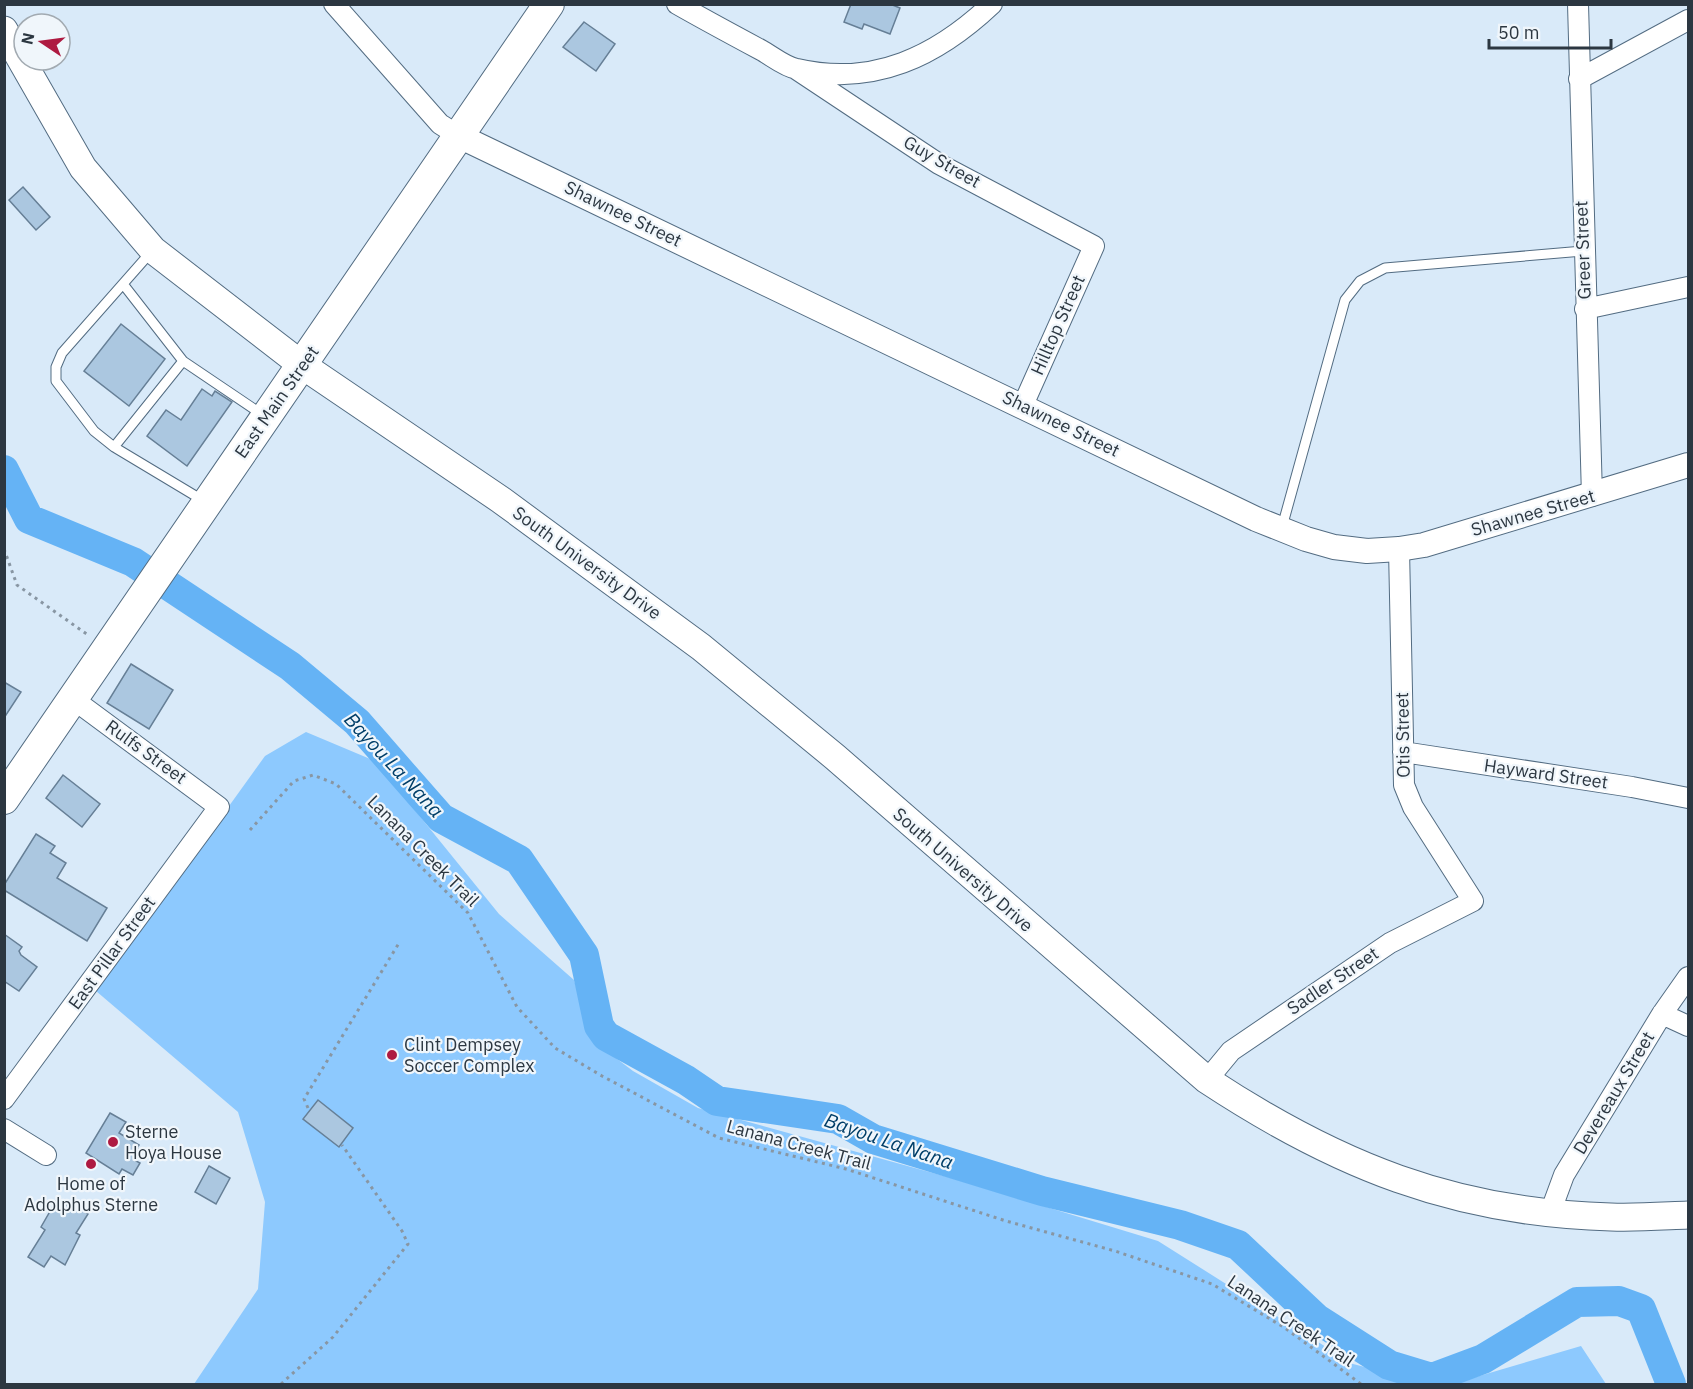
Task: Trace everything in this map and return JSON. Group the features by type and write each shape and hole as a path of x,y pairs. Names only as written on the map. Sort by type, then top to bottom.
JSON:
{"main road":[{"name":"East Main Street","path":"7,789 73,699 549,4"},
{"name":"South University Drive","path":"4,30 83,168 153,250 302,365 501,500 701,647 835,757 1207,1080 1260,1115 1317,1146 1387,1176 1480,1202 1550,1213 1612,1218 1689,1215"}],"street":[{"path":"334,4 440,124 459,136"},
{"name":"Guy Street","path":"677,4 796,69 939,164 1094,246"},
{"path":"796,69 848,74 894,67 930,52 963,32 992,4"},
{"name":"Greer Street","path":"1578,4 1583,251 1592,496"},
{"path":"1579,79 1689,20"},
{"name":"Shawnee Street","path":"459,136 1282,529 1334,547 1367,551 1424,545 1689,465"},
{"name":"Hilltop Street","path":"1023,405 1094,246"},
{"path":"1585,309 1689,287"},
{"name":"Otis Street","path":"1400,549 1404,785 1413,807 1473,901"},
{"name":"Rulfs Street","path":"73,699 219,807"},
{"name":"Hayward Street","path":"1403,753 1632,787 1689,798"},
{"name":"East Pillar Street","path":"4,1099 219,807"},
{"name":"Sadler Street","path":"1207,1080 1231,1051 1390,943 1473,901"},
{"name":"Devereaux Street","path":"1550,1213 1564,1176 1662,1014 1689,977"},
{"path":"1662,1014 1689,1026"},
{"path":"4,1129 46,1155"}],"lane":[{"path":"153,250 62,353 56,367 56,381 94,431 203,509"},
{"path":"1282,529 1345,300 1360,281 1385,268 1583,251"},
{"path":"123,284 183,361 266,417"},
{"path":"114,447 183,361"}],"path":[{"path":"4,549 17,585 110,643"},
{"name":"Lanana Creek Trail","path":"250,830 294,781 313,775 336,784 468,913 517,1007 555,1048 602,1076 718,1138 846,1169 1006,1221 1115,1251 1212,1284 1286,1328 1361,1384"},
{"path":"308,1108 304,1099 399,943"},
{"path":"281,1384 333,1337 408,1244 402,1231 342,1145"}],"shaded area":[{"name":"Clint Dempsey Soccer Complex","path":"306,732 375,761 499,914 574,980 592,1040 633,1071 698,1108 951,1178 1158,1241 1353,1364 1432,1384 194,1384 258,1289 265,1202 238,1112 96,991 265,756"},
{"path":"1581,1346 1606,1384 1452,1384"}],"building":[{"path":"851,4 890,4 900,8 890,34 864,24 862,29 844,22"},
{"path":"584,22 615,44 596,71 563,47"},
{"path":"23,187 50,217 36,230 9,200"},
{"path":"121,324 165,359 129,406 84,371"},
{"path":"202,389 212,396 215,391 232,402 187,466 147,436 166,410 181,420"},
{"path":"131,664 173,690 149,729 107,703"},
{"path":"4,682 21,692 4,718"},
{"path":"63,775 100,804 82,827 46,798"},
{"path":"36,834 55,846 50,853 66,863 57,878 107,908 87,941 4,890 4,885"},
{"path":"4,934 22,947 19,951 21,955 37,967 19,991 4,981"},
{"path":"318,1100 353,1128 339,1147 303,1119"},
{"name":"Sterne Hoya House","path":"110,1113 126,1122 119,1133 139,1145 137,1148 141,1152 136,1161 140,1163 133,1175 122,1169 119,1174 86,1153"},
{"path":"209,1166 230,1178 216,1204 195,1192"},
{"path":"56,1201 74,1208 75,1205 88,1214 76,1233 80,1235 65,1265 51,1256 44,1267 28,1257 45,1230 41,1227"}],"waterway":[{"name":"Bayou La Nana","path":"4,470 29,519 133,562 290,666 357,722 441,818 519,860 584,955 599,1026 606,1036 686,1080 717,1101 838,1119 873,1139 1042,1191 1180,1225 1238,1245 1317,1319 1389,1365 1432,1378 1483,1359 1577,1302 1619,1301 1641,1309 1671,1384"}],"place":[{"name":"Clint Dempsey Soccer Complex","path":"392,1055"},
{"name":"Sterne Hoya House","path":"113,1142"},
{"name":"Home of Adolphus Sterne","path":"91,1164"}]}
